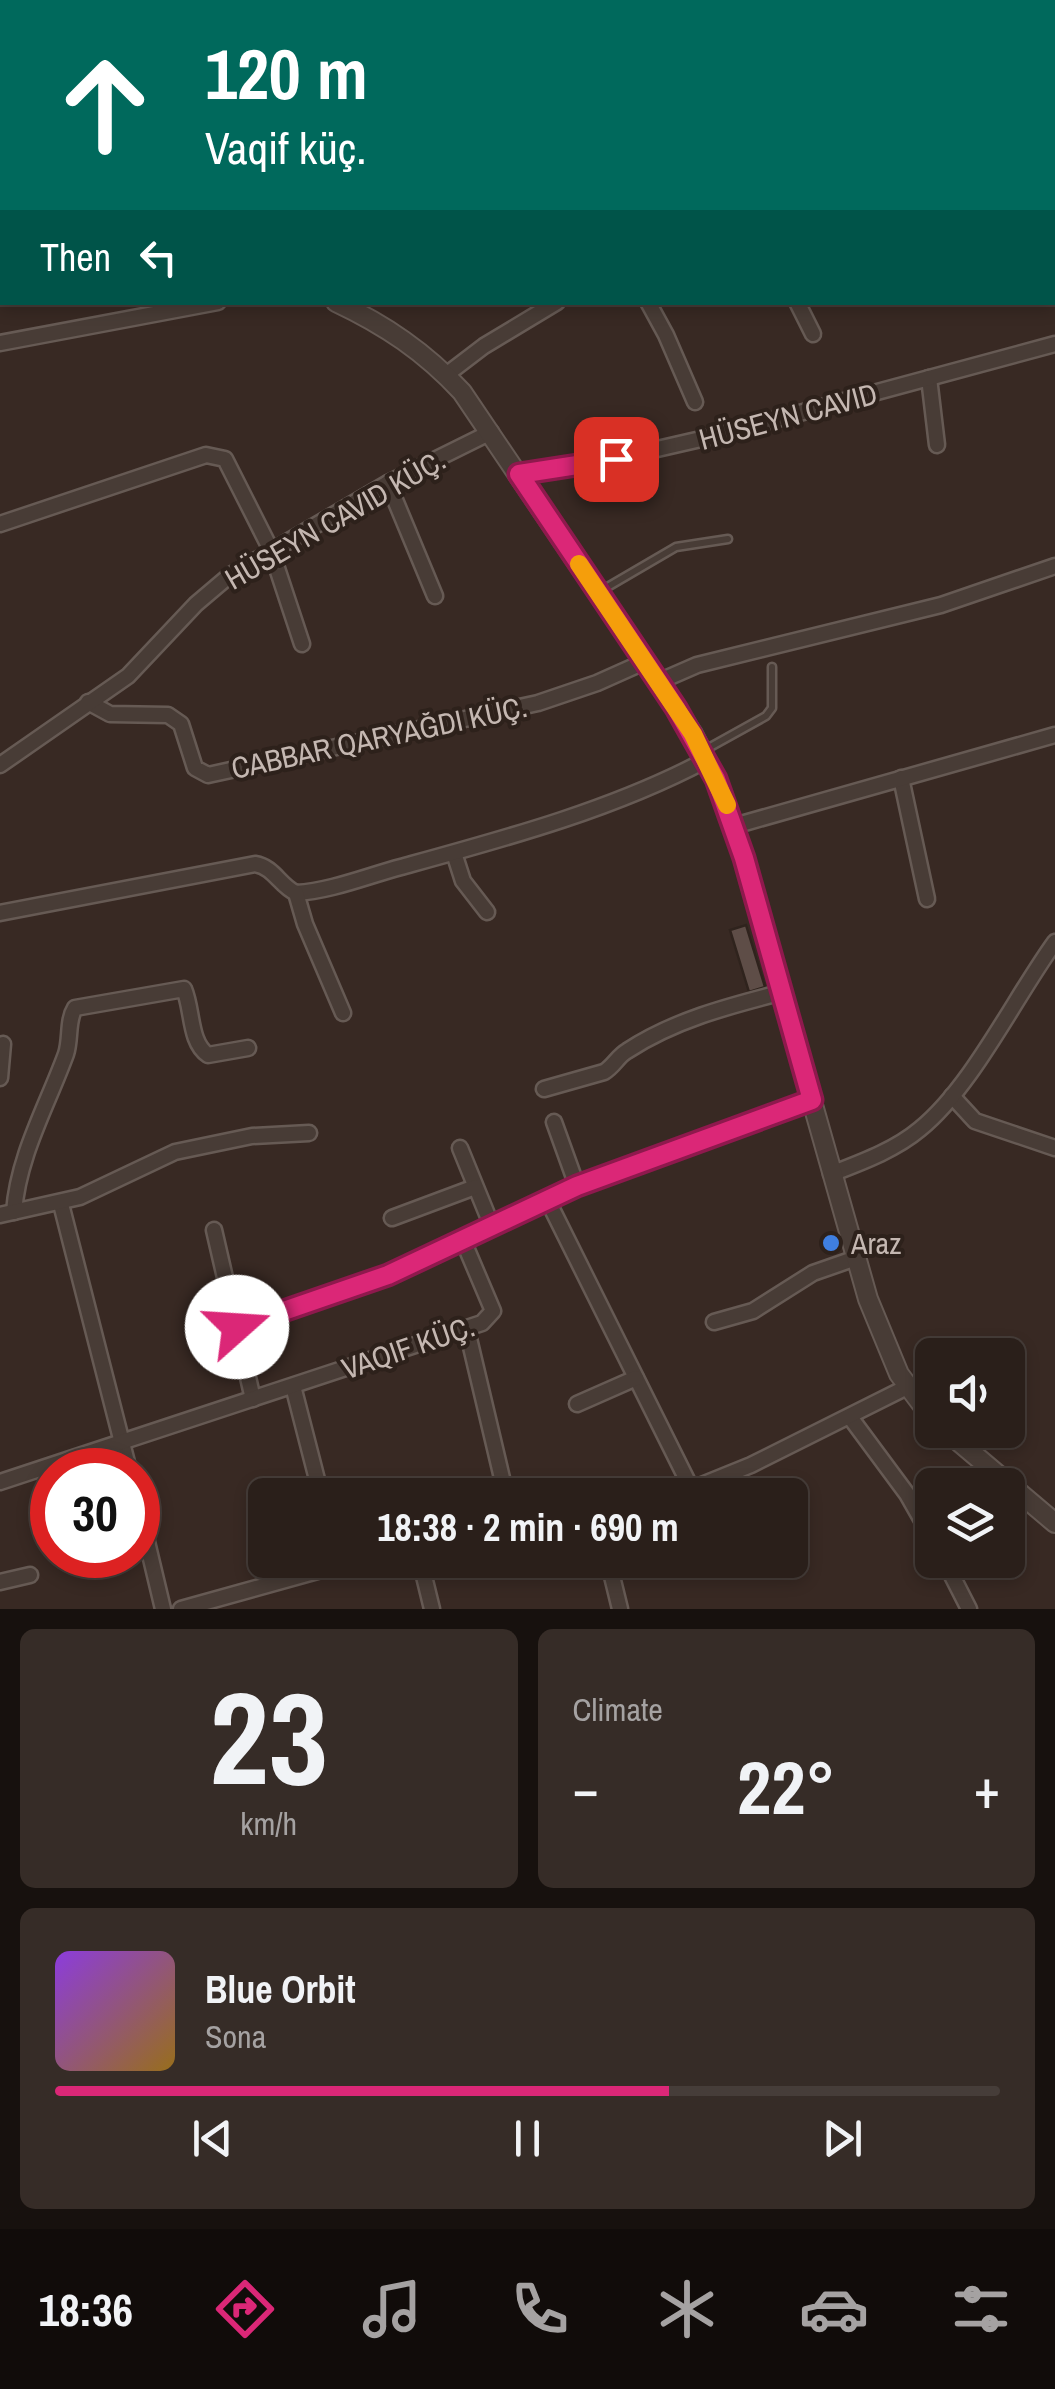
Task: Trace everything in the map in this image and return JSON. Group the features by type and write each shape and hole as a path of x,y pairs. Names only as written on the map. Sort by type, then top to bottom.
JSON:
{"street":[{"path":"0,343 202,305"},
{"path":"346,305 420,350 446,375 491,432 704,756 734,826 856,1258 883,1340 915,1397"},
{"path":"446,375 484,346 552,305"},
{"path":"650,305 695,402"},
{"path":"798,305 813,334"},
{"name":"HÜSEYN CAVID","path":"519,474 583,466 714,436 1055,344"},
{"path":"929,378 937,445"},
{"name":"HÜSEYN CAVID KÜÇ.","path":"0,764 128,676 196,604 229,576 388,483 491,432"},
{"path":"0,524 206,455 216,455 225,459 271,550 302,644"},
{"path":"388,483 435,596"},
{"path":"658,682 697,665 941,605 1055,566"},
{"path":"88,702 110,714 168,715 175,719 181,724 194,768 208,775 538,703 597,684 644,662"},
{"path":"734,826 1055,735"},
{"path":"0,913 255,864 270,869 286,888 296,893 454,853 624,796 704,756"},
{"path":"901,778 927,899"},
{"path":"454,853 464,882 487,912"},
{"path":"296,893 343,1013"},
{"path":"831,1174 900,1143 952,1096 1055,942"},
{"path":"248,1048 202,1054 184,989 75,1008 67,1049 33,1133 7,1213 61,1204 175,1152 252,1136 308,1133"},
{"path":"544,1089 604,1072 622,1053 690,1019 782,992"},
{"path":"0,1078 3,1044"},
{"path":"952,1096 975,1121 1055,1148"},
{"path":"237,1327 388,1275 577,1186 812,1100"},
{"path":"554,1122 577,1186"},
{"path":"460,1148 491,1224"},
{"path":"392,1218 474,1187"},
{"path":"547,1199 686,1478"},
{"path":"61,1204 124,1448"},
{"path":"214,1230 254,1398"},
{"name":"VAQIF KÜÇ.","path":"0,1482 466,1330 490,1318 493,1310 462,1238"},
{"path":"714,1322 753,1311 813,1272 856,1258"},
{"path":"466,1330 502,1478"},
{"path":"578,1404 636,1378"},
{"path":"293,1386 317,1478"},
{"path":"718,1478 907,1387"},
{"path":"850,1417 915,1507"},
{"path":"966,1448 1055,1523"},
{"path":"0,1582 30,1574"},
{"path":"156,1578 163,1609"},
{"path":"181,1609 285,1578"},
{"path":"424,1578 432,1609"},
{"path":"612,1578 620,1609"},
{"path":"954,1578 970,1609"}],"lane":[{"path":"598,592 676,548 728,539"},
{"path":"704,756 766,716 772,708 772,667"}],"building":[{"path":"746,925 765,987 749,992 730,930"}],"slow traffic":[{"path":"579,564 693,734 727,805"}],"place":[{"name":"Araz","path":"831,1243"}],"route":[{"path":"237,1327 388,1275 577,1186 812,1100 744,858 716,779 693,734 519,474 616,459"}]}
